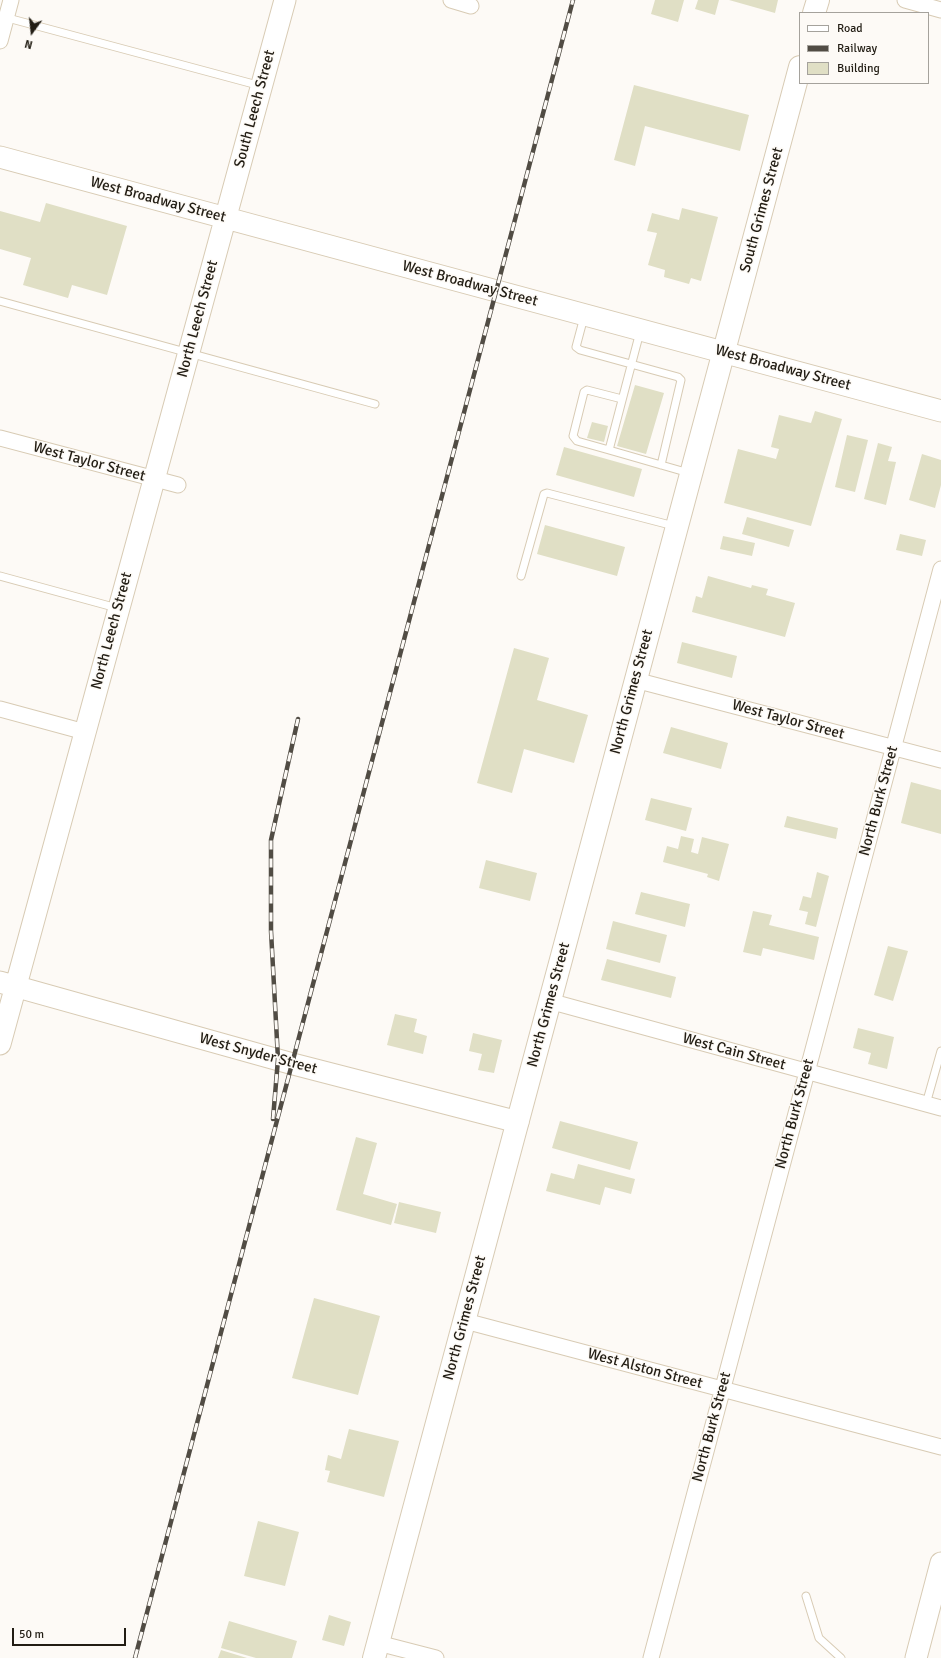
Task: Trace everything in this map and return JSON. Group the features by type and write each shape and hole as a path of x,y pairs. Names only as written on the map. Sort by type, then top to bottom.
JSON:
{"main road":[{"path":"814,12 818,0"},
{"name":"South Grimes Street","path":"725,353 799,71"},
{"name":"North Grimes Street","path":"376,1650 635,680 725,353"}],"street":[{"path":"0,41 3,17 11,0"},
{"name":"South Leech Street","path":"226,219 285,0"},
{"path":"451,0 471,6"},
{"path":"905,0 941,10"},
{"name":"West Broadway Street","path":"0,157 941,411"},
{"name":"North Leech Street","path":"0,1044 8,984 85,732 226,219"},
{"name":"West Taylor Street","path":"0,438 178,485"},
{"name":"North Burk Street","path":"651,1658 941,569"},
{"name":"West Taylor Street","path":"635,680 941,760"},
{"path":"0,709 85,732"},
{"name":"West Snyder Street","path":"8,984 293,1064 518,1122"},
{"name":"West Cain Street","path":"549,1001 941,1108"},
{"name":"West Alston Street","path":"464,1321 941,1447"},
{"path":"916,1658 941,1563"},
{"path":"376,1650 436,1658"}],"lane":[{"path":"3,17 261,86"},
{"path":"0,301 375,404"},
{"path":"585,315 576,347 580,350 678,377 682,380 661,465"},
{"path":"609,450 641,330"},
{"path":"622,399 587,390 584,392 573,436 577,441 692,473"},
{"path":"521,576 544,494 547,492 678,527"},
{"path":"0,576 119,609"},
{"path":"926,1104 941,1050"},
{"path":"806,1596 819,1638 841,1658"}],"building":[{"path":"655,0 684,0 678,22 651,14"},
{"path":"698,0 719,0 715,15 695,9"},
{"path":"729,0 778,0 775,13"},
{"path":"634,85 749,115 740,151 645,126 635,166 614,160"},
{"path":"46,203 127,226 107,295 72,285 68,298 23,285 31,258 0,249 0,211 40,222"},
{"path":"682,208 718,217 701,281 691,278 689,284 664,277 665,270 648,265 657,233 647,231 652,213 679,220"},
{"path":"635,385 664,393 646,454 617,446"},
{"path":"815,411 842,419 811,526 724,503 738,449 776,459 779,449 771,447 779,415 811,423"},
{"path":"592,422 608,426 604,442 587,438"},
{"path":"847,435 868,440 855,492 835,487"},
{"path":"878,443 892,447 888,461 896,462 886,505 864,499"},
{"path":"564,447 642,469 634,497 556,475"},
{"path":"922,454 941,460 941,485 935,508 909,500"},
{"path":"747,517 794,530 789,547 742,534"},
{"path":"545,525 625,547 617,576 537,554"},
{"path":"900,534 926,540 922,556 896,550"},
{"path":"723,536 755,543 752,556 720,549"},
{"path":"708,576 751,588 752,585 768,589 766,595 795,603 785,637 692,612 696,596 702,598"},
{"path":"682,642 737,656 732,678 677,663"},
{"path":"514,648 549,658 537,700 588,715 574,763 524,749 512,793 477,783"},
{"path":"671,727 728,743 721,769 663,753"},
{"path":"911,782 941,790 941,834 901,823"},
{"path":"651,798 692,808 686,831 645,820"},
{"path":"787,816 838,828 836,839 784,827"},
{"path":"681,836 694,839 691,852 698,854 702,837 729,844 719,881 707,877 708,874 663,862 667,846 678,849"},
{"path":"486,860 537,873 530,901 479,888"},
{"path":"817,872 829,876 816,927 805,924 808,912 799,910 803,896 811,898"},
{"path":"641,892 690,904 685,927 635,914"},
{"path":"753,911 772,915 769,925 819,937 814,960 763,948 761,956 743,952"},
{"path":"613,921 667,935 660,963 606,949"},
{"path":"888,946 908,951 893,1001 874,995"},
{"path":"607,959 676,977 671,998 601,980"},
{"path":"395,1014 417,1019 414,1032 427,1036 423,1054 387,1045"},
{"path":"858,1028 894,1037 887,1069 868,1064 871,1053 853,1048"},
{"path":"473,1033 502,1040 494,1073 478,1070 482,1054 469,1051"},
{"path":"560,1121 638,1142 630,1170 552,1148"},
{"path":"356,1137 377,1143 363,1194 397,1204 391,1225 336,1210"},
{"path":"578,1164 635,1179 631,1194 605,1187 600,1205 546,1191 551,1173 574,1179"},
{"path":"399,1202 441,1212 436,1233 394,1223"},
{"path":"314,1298 380,1316 358,1395 292,1378"},
{"path":"349,1429 399,1441 384,1497 327,1482 330,1471 325,1470 328,1455 341,1459"},
{"path":"258,1521 299,1532 285,1586 244,1576"},
{"path":"329,1615 351,1622 344,1646 322,1640"},
{"path":"229,1621 297,1641 292,1658 256,1658 221,1648"},
{"path":"221,1650 247,1658 218,1658"}],"railway":[{"path":"135,1658 573,0"},
{"path":"273,1119 278,1059 271,931 271,840 298,719"}]}
